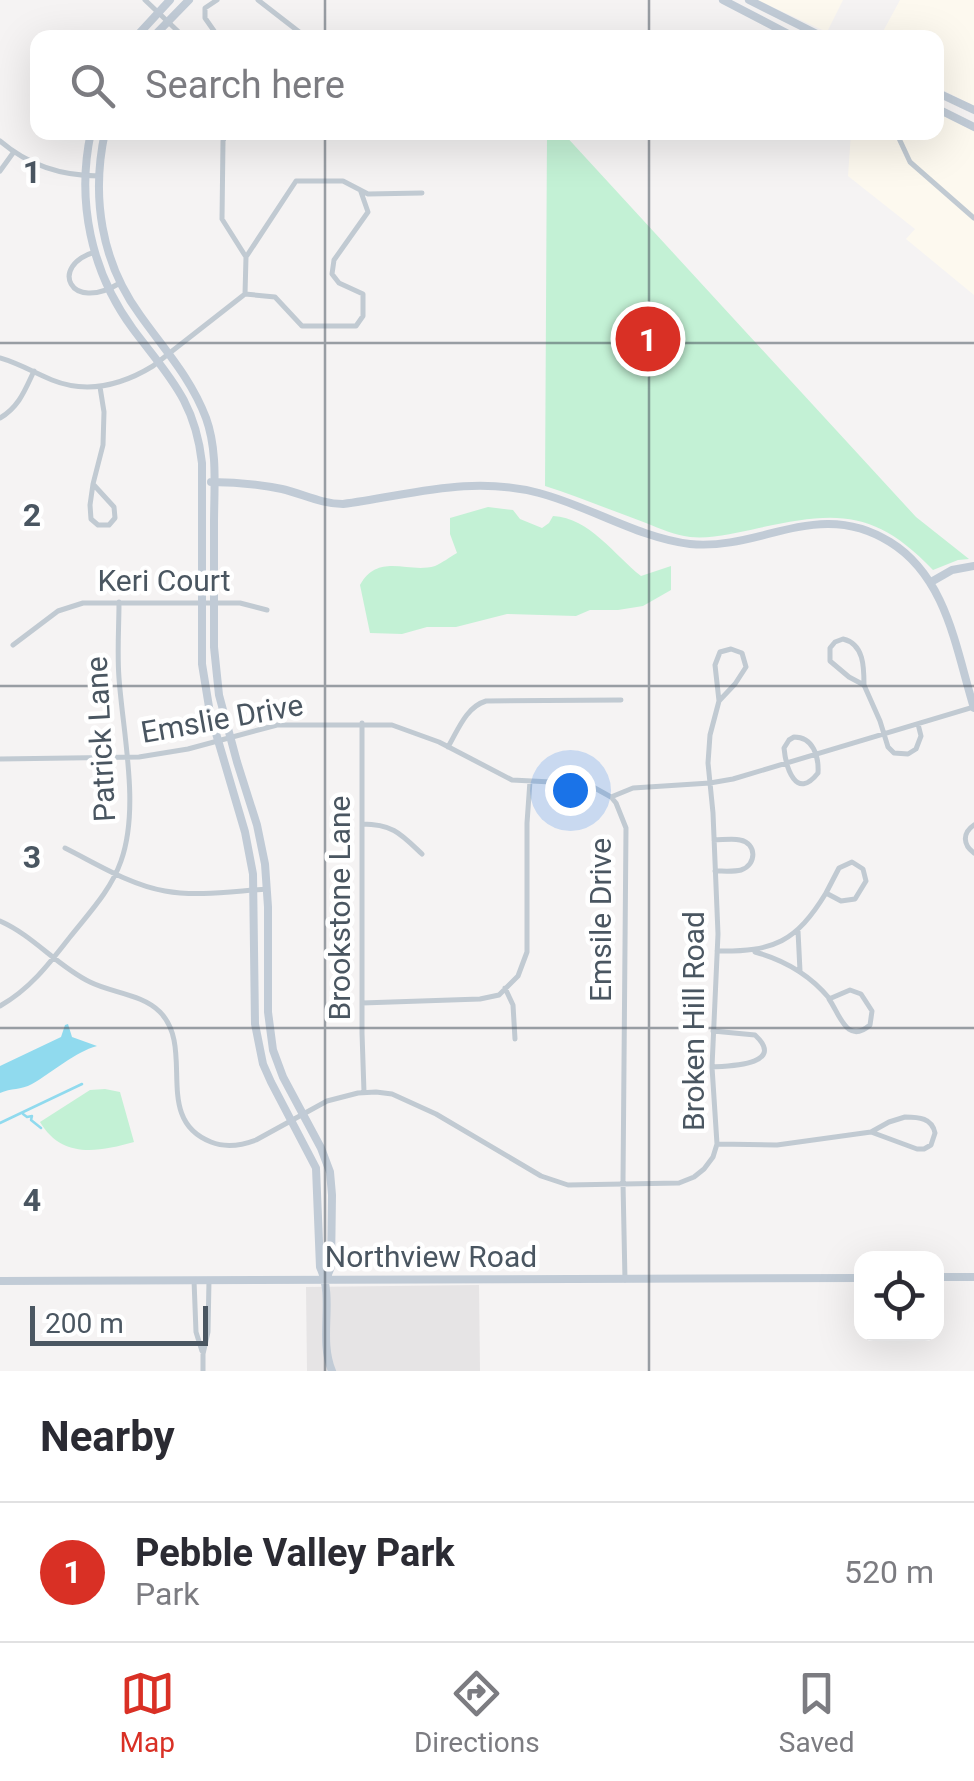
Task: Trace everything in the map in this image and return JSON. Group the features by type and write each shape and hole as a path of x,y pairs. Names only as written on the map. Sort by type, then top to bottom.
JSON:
{"street":[{"path":"145,0 177,30"},
{"path":"142,30 170,0"},
{"path":"159,30 190,0"},
{"path":"213,30 205,18 205,8 217,0"},
{"path":"258,0 296,30"},
{"path":"723,0 781,30"},
{"path":"748,0 809,30"},
{"path":"944,96 974,110"},
{"path":"944,112 974,126"},
{"path":"90,140 85,176 94,252 109,290 131,326 175,382 200,443 201,651 205,690 245,832 254,890 258,1044 266,1071 316,1168 320,1267 326,1279"},
{"path":"104,140 99,176 101,224 112,264 137,312 192,387 211,434 216,676 257,825 267,889 268,1024 278,1066 327,1161 332,1183 332,1267 326,1279 326,1349 332,1371"},
{"path":"223,140 222,219 246,257"},
{"path":"900,140 910,162 974,218"},
{"path":"0,142 47,169 99,176"},
{"path":"0,172 13,152"},
{"path":"245,294 246,257 296,181 343,180 362,192 422,193"},
{"path":"0,358 70,385 100,386 130,380 245,294 275,297 302,326 356,326 363,316 363,294 339,283 332,274 334,260 368,212 362,192"},
{"path":"94,252 76,259 70,271 72,284 79,292 88,294 109,290 120,282"},
{"path":"0,418 14,408 34,371"},
{"path":"93,484 114,507 114,518 109,524 92,520 93,484 103,445 100,386"},
{"path":"201,481 279,488 332,504 463,485 512,487 556,498 666,539 700,544 812,524 841,524 890,542 930,582 945,611 974,708 710,784 633,788 612,797"},
{"path":"930,582 952,570 974,566"},
{"name":"Patrick Lane","path":"0,1006 33,982 54,958 103,895 125,849 130,823 119,674 119,602"},
{"name":"Keri Court","path":"13,646 47,618 71,606 214,602 248,604 267,610"},
{"path":"864,685 830,661 830,648 836,642 847,640 857,646 864,666 864,685 890,750 898,755 908,754 919,745 918,724"},
{"path":"725,650 737,650 745,660 745,670 719,700 716,659 725,650"},
{"path":"448,747 470,711 486,701 621,700"},
{"name":"Broken Hill Road","path":"364,1092 392,1094 436,1114 542,1176 568,1185 679,1183 709,1164 717,1144 712,1067 718,951 708,748 719,700"},
{"name":"Brookstone Lane","path":"362,723 364,1092"},
{"name":"Emslie Drive","path":"0,758 126,758 173,752 277,725 392,725"},
{"name":"Emsile Drive","path":"392,725 448,747 512,780 593,787 612,797 626,828 624,1280"},
{"path":"804,737 816,755 818,773 814,780 798,782 786,764 784,748 789,740 804,737"},
{"path":"362,1002 480,999 499,994 518,976 527,952 530,781"},
{"path":"362,824 393,829 422,854"},
{"path":"974,825 965,836 967,848 974,853"},
{"path":"714,840 742,840 754,854 743,870 715,871"},
{"path":"65,848 146,886 169,892 267,889"},
{"path":"718,951 752,951 778,943 808,921 841,866 852,862 863,868 866,881 855,899 841,902 826,893"},
{"path":"0,921 87,981 144,1001 163,1015 174,1035 180,1109 188,1125 205,1139 222,1145 243,1145 327,1101 364,1092"},
{"path":"798,931 800,971"},
{"path":"255,937 268,937"},
{"path":"752,951 781,961 811,979 829,998 849,1030 861,1032 870,1025 872,1011 859,992 850,990 829,998"},
{"path":"506,988 513,1005 515,1039"},
{"path":"712,1067 754,1062 764,1047 752,1034 714,1031"},
{"path":"266,1071 278,1066"},
{"path":"717,1144 778,1145 871,1132 896,1119 914,1117 928,1122 935,1134 931,1145 917,1149 871,1132"},
{"path":"319,1206 332,1207"},
{"path":"944,1277 974,1277"},
{"name":"Northview Road","path":"0,1281 854,1278"},
{"path":"194,1280 196,1332 203,1354"},
{"path":"203,1371 209,1280"}],"shaded area":[{"path":"757,0 843,0 828,30"},
{"path":"900,0 974,0 974,106 944,91 944,30 884,30"},
{"path":"944,116 974,131 974,295 906,239 915,229 848,176 851,140 944,140"},
{"path":"479,1285 480,1371 307,1371 306,1287"}],"green space":[{"path":"547,140 569,140 916,517 969,559 933,570 892,535 873,525 833,518 786,522 716,536 684,536 545,486"},
{"path":"488,507 513,510 520,519 542,528 553,516 579,523 641,576 671,566 671,590 643,606 590,610 576,616 507,614 456,627 427,627 402,634 370,633 360,585 368,575 385,567 435,566 457,553 450,534 450,518"},
{"path":"90,1090 120,1092 134,1142 82,1150 59,1142 40,1122"}],"water":[{"path":"68,1024 72,1037 97,1046 72,1057 32,1084 0,1093 0,1066 61,1037"}],"waterway":[{"path":"0,1123 82,1084"},
{"path":"23,1114 32,1116 31,1120 41,1128"}],"place":[{"name":"Pebble Valley Park","path":"648,339"}]}
